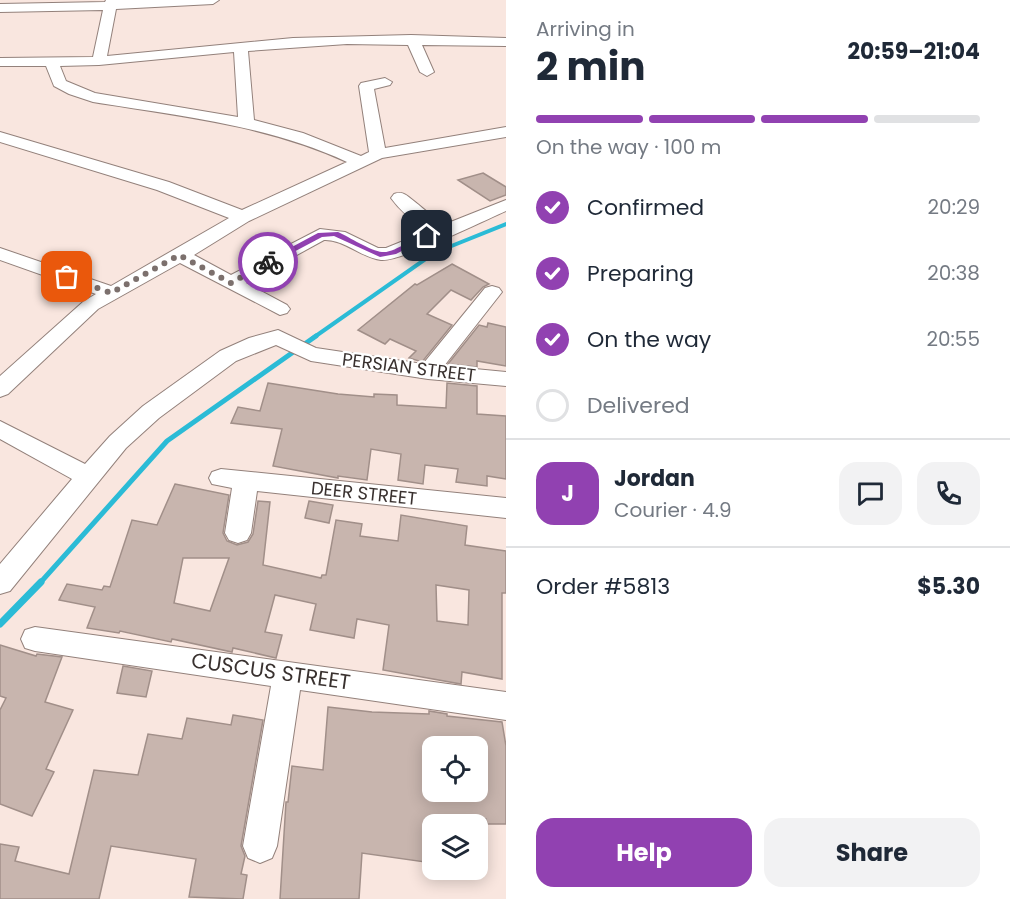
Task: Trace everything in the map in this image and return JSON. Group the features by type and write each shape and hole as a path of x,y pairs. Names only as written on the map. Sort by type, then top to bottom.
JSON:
{"street":[{"path":"0,8 213,0"},
{"path":"99,61 110,3"},
{"path":"411,39 420,52 427,72"},
{"path":"0,62 99,61 293,42 411,39 506,42"},
{"path":"241,47 246,124"},
{"path":"52,62 59,83 74,91 93,97 290,134 361,162"},
{"path":"378,154 366,86 385,82"},
{"path":"0,388 91,305 243,217 378,154 506,132"},
{"path":"0,137 164,186 243,217"},
{"path":"400,198 418,216 440,231"},
{"path":"231,283 320,235 335,233 376,254 385,255 506,205"},
{"path":"0,254 111,293"},
{"path":"179,255 280,309"},
{"path":"428,372 492,292"},
{"name":"PERSIAN STREET","path":"87,476 118,442 151,412 228,356 268,339 278,337 285,339 309,353 428,372 506,379"},
{"path":"0,429 87,476 0,583"},
{"name":"DEER STREET","path":"238,533 233,479 506,508"},
{"name":"CUSCUS STREET","path":"35,639 506,706"},
{"path":"260,846 288,674"}],"building":[{"path":"483,173 506,187 506,195 490,201 458,180"},
{"path":"452,264 489,284 471,300 451,290 427,314 452,325 422,362 409,358 416,351 390,339 385,344 358,330 415,284 417,285"},
{"path":"488,323 506,327 506,366 477,361 477,367 448,364 479,325 487,327"},
{"path":"268,383 338,394 374,397 374,394 397,395 397,405 446,408 447,383 477,386 477,414 506,416 506,479 487,476 487,486 456,482 458,469 425,465 423,484 398,480 401,454 371,449 367,480 338,476 338,478 273,466 282,429 231,423 238,407 260,411"},
{"path":"175,484 229,495 223,533 227,541 237,545 248,542 253,534 258,501 270,502 263,565 321,578 322,575 326,575 336,520 362,524 360,536 398,541 401,515 467,526 465,545 506,551 506,593 502,593 502,679 462,672 461,684 383,670 389,625 357,619 354,638 310,630 316,604 275,595 265,632 282,635 276,658 233,648 232,652 172,639 171,642 120,631 119,633 87,628 95,607 59,600 67,584 102,590 104,586 110,587 132,520 157,525","holes":["183,558 229,558 210,611 174,603","436,585 469,590 468,625 437,621"]},
{"path":"309,501 333,505 329,523 305,518"},
{"path":"0,645 36,656 37,654 62,657 45,702 73,710 46,769 54,772 32,816 0,804 0,710 6,698 0,696"},
{"path":"123,666 152,671 146,697 117,693"},
{"path":"328,707 372,712 429,714 429,711 447,714 447,716 502,722 506,746 506,824 488,824 488,814 422,814 422,862 362,853 359,899 280,899 286,802 288,802 292,766 323,770"},
{"path":"233,715 263,720 241,846 245,856 241,874 247,875 243,899 189,897 196,859 111,846 99,899 0,899 0,844 19,847 15,861 69,874 94,770 138,775 148,734 182,739 187,718 231,725"}],"waterway":[{"path":"313,338 434,253 506,224"},
{"path":"40,583 167,441 316,336"},
{"path":"0,624 41,582"}],"way so far":[{"path":"67,277 111,293 146,276 179,255 231,283 268,262"}],"route":[{"path":"268,262 314,237 330,233 335,233 380,255 393,253 427,236"}]}
